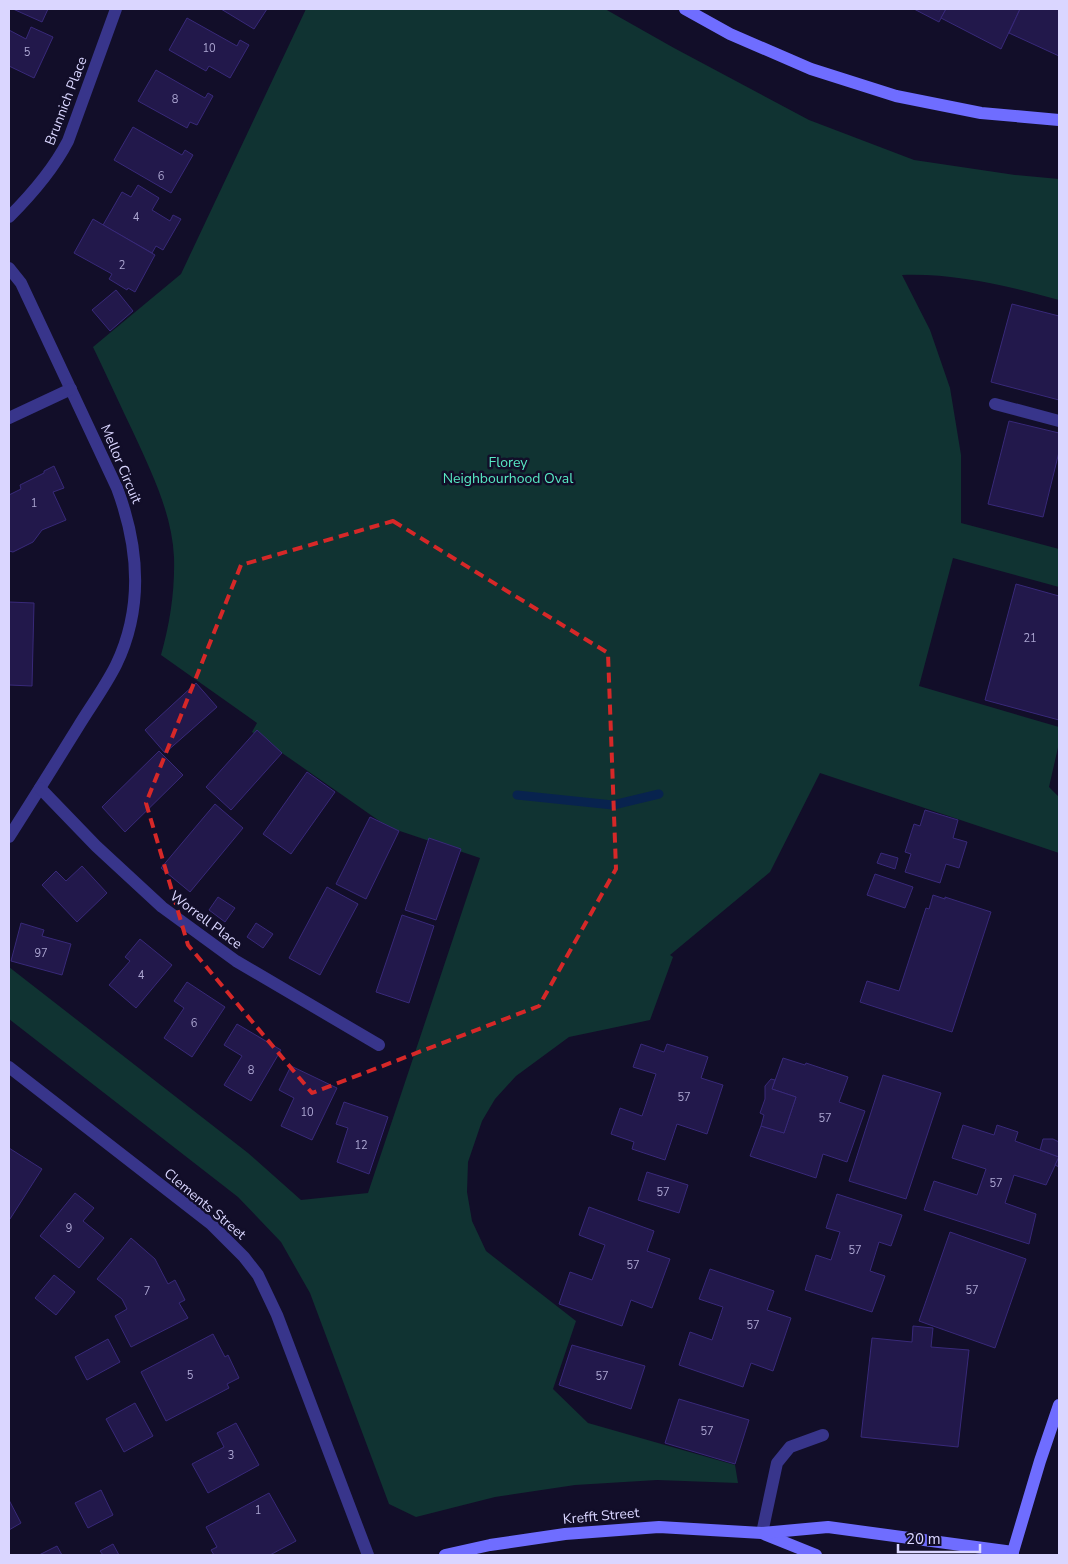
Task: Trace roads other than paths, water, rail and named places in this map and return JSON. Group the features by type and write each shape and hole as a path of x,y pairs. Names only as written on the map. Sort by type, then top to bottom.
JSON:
{"street":[{"name":"Brunnich Place","path":"9,217 30,196 58,161 68,141 116,9"},
{"path":"685,9 730,34 812,69 896,96 982,113 1059,120"},
{"name":"Mellor Circuit","path":"9,268 21,284 117,488 126,511 135,557 136,580 131,624 116,666 9,837"},
{"path":"9,418 71,389"},
{"path":"995,404 1059,421"},
{"name":"Worrell Place","path":"40,788 96,846 162,907 236,961 378,1044"},
{"name":"Clements Street","path":"9,1067 211,1224 249,1263 258,1275 277,1315 368,1555"},
{"path":"1013,1553 1040,1461 1059,1405"},
{"path":"762,1533 776,1463 790,1447 823,1435"},
{"name":"Krefft Street","path":"445,1555 490,1545 565,1534 659,1527 762,1533 828,1527 1013,1553"},
{"name":"Krefft Street","path":"762,1533 816,1555"}],"waterway":[{"path":"517,795 613,805 659,794"}],"park label":[{"name":"Florey Neighbourhood Oval","path":"508,470"}]}
